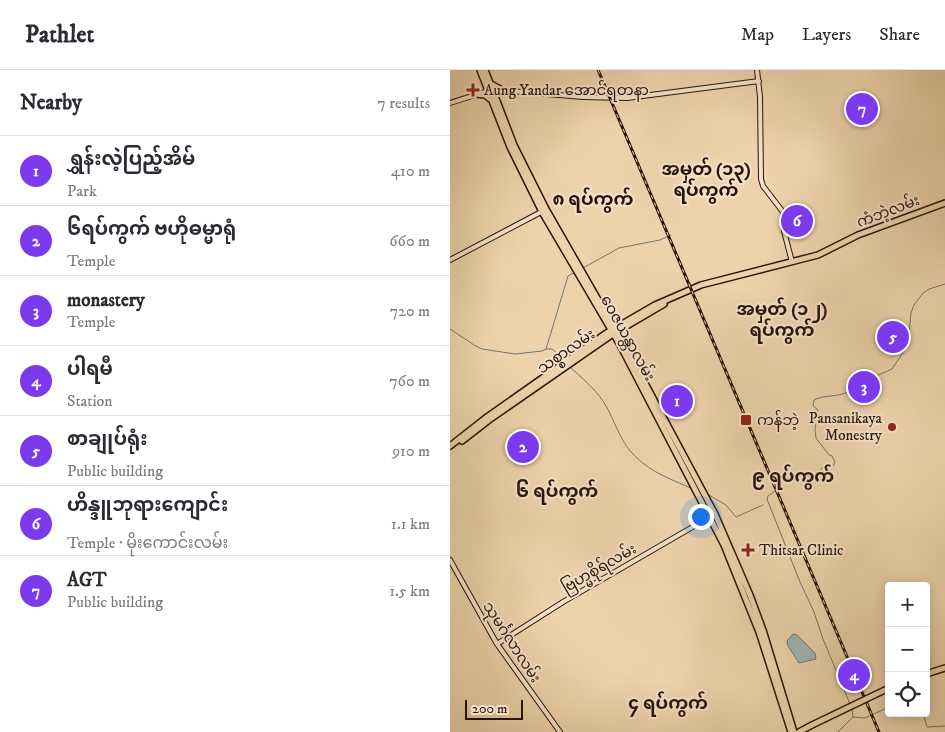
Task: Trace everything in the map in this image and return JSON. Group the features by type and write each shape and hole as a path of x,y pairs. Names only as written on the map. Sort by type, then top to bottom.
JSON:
{"main road":[{"name":"ဝေဇယန္တာလမ်း","path":"480,70 512,146 544,210 621,344 712,516 759,632 794,731"},
{"name":"ဝေဇယန္တာလမ်း","path":"485,70 487,83"},
{"path":"757,70 759,82 761,179 763,186 783,212 785,237 792,262"},
{"path":"450,104 490,90 583,97 627,98 759,82"},
{"path":"476,94 487,83 502,90"},
{"path":"476,94 485,95 493,99 496,93 502,90"},
{"name":"ကံဘဲ့လမ်း","path":"841,243 945,203"},
{"path":"450,260 544,210"},
{"name":"သစ္စာလမ်း","path":"450,451 613,331 660,302 691,288 818,255 841,243"},
{"path":"607,320 621,326 621,344 606,336 607,320"},
{"name":"သစ္စာလမ်း","path":"450,446 487,417 606,336"},
{"name":"ဗြဟ္မစိုရ်လမ်း","path":"496,644 563,602 712,516"},
{"name":"သုမင်္ဂလာလမ်း","path":"450,560 496,644 560,732"},
{"path":"930,673 945,668"},
{"path":"794,731 812,725 885,690"}],"water":[{"path":"793,634 797,635 815,653 816,659 799,663 788,646 787,641"}],"waterway":[{"path":"583,268 619,248 660,240 671,235"},
{"path":"546,349 568,276 575,272"},
{"path":"850,704 767,499 768,496 778,489 778,485 797,473 813,478 824,466 833,466 835,462 832,456 829,455 816,438 815,429 818,410 813,406 814,400 846,393 856,385 859,378 871,378 892,369 908,345 911,313 914,305 923,293 945,284"},
{"path":"450,329 482,349 515,354 552,349 564,359"},
{"path":"570,367 592,387 603,401 625,444 642,463 656,472 693,489"},
{"path":"709,495 726,505 736,517 763,505"},
{"path":"852,708 853,717"},
{"path":"838,732 853,717 865,718 885,709"},
{"path":"924,717 927,727 945,726"}],"railway":[{"path":"598,70 879,732"}],"place":[{"name":"Aung Yandar အောင်ရတနာ","path":"473,90"},
{"name":"AGT","path":"862,109"},
{"name":"ဟိန္ဒူဘုရားကျောင်း","path":"797,221"},
{"name":"စာချုပ်ရုံး","path":"893,337"},
{"name":"monastery","path":"864,387"},
{"name":"ရွှန်းလဲ့ပြည့်အိမ်","path":"677,401"},
{"name":"ကန်ဘဲ့","path":"746,420"},
{"name":"Pansanikaya Monestry","path":"892,427"},
{"name":"၆ရပ်ကွက် ဗဟိုဓမ္မာရုံ","path":"523,447"},
{"name":"Thitsar Clinic","path":"748,550"},
{"name":"ပါရမီ","path":"854,675"}],"district":[{"name":"အမှတ် (၁၃) ရပ်ကွက်","path":"706,179"},
{"name":"၈ ရပ်ကွက်","path":"593,199"},
{"name":"အမှတ် (၁၂) ရပ်ကွက်","path":"782,319"},
{"name":"၉ ရပ်ကွက်","path":"793,476"},
{"name":"၆ ရပ်ကွက်","path":"557,491"},
{"name":"၄ ရပ်ကွက်","path":"668,703"}]}
